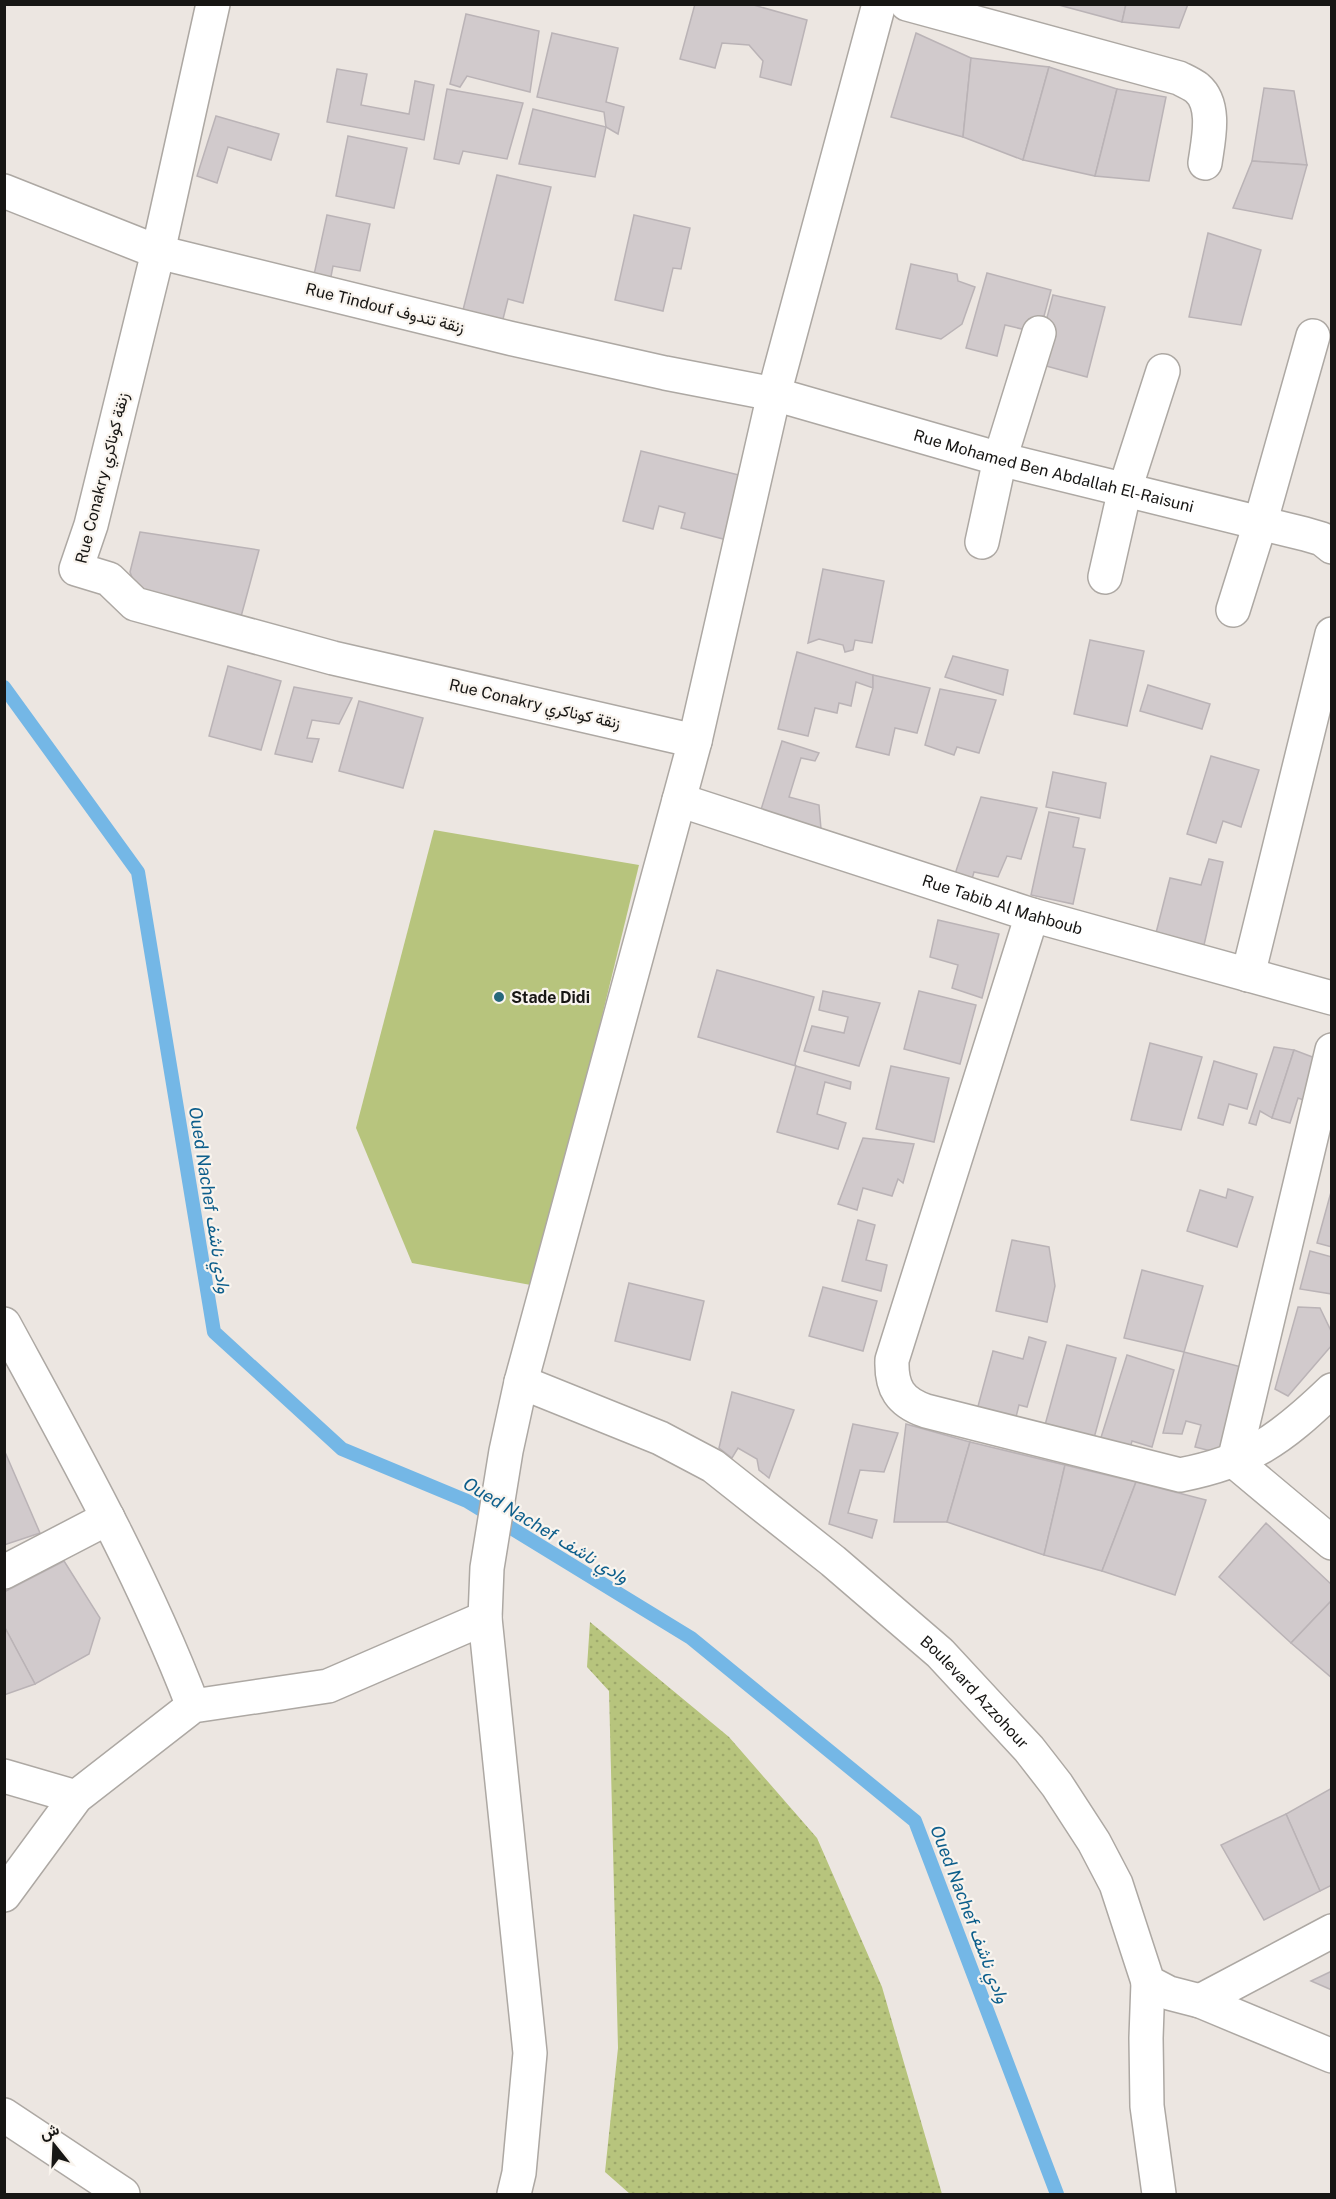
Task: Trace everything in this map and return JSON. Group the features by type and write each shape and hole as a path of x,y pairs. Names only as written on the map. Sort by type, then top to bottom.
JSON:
{"street":[{"name":"Rue Conakry زنقة كوناكري","path":"213,4 158,252 91,525 76,569 109,579 135,604 333,658 695,741"},
{"path":"514,2194 519,2173 530,2053 485,1618 487,1568 506,1451 521,1382 695,741 774,393 879,4"},
{"path":"907,4 1179,78 1198,88 1207,105 1209,126 1205,163"},
{"name":"Rue Tindouf زنقة تندوف","path":"4,191 158,252 509,338 665,373 774,393"},
{"path":"982,542 1000,459 1039,333"},
{"path":"1233,610 1260,524 1313,336"},
{"path":"1105,577 1125,489 1163,371"},
{"name":"Rue Mohamed Ben Abdallah El-Raisuni","path":"774,393 1000,459 1322,539 1332,547"},
{"path":"1248,975 1332,634"},
{"name":"Rue Tabib Al Mahboub","path":"679,800 1032,915 1332,999"},
{"path":"1032,915 892,1360 895,1387 908,1402 926,1411 1180,1475 1234,1461 1259,1450 1289,1430 1332,1390"},
{"path":"1234,1461 1332,1050"},
{"path":"4,1324 108,1518 170,1645 193,1706"},
{"name":"Boulevard Azzohour","path":"521,1382 660,1438 713,1466 833,1561 940,1653 1029,1749 1057,1785 1094,1842 1116,1884 1148,1982 1147,2106 1160,2194"},
{"path":"1234,1461 1332,1543"},
{"path":"4,1572 108,1518"},
{"path":"4,1895 75,1797 193,1706 328,1686 485,1618"},
{"path":"4,1776 75,1797"},
{"path":"1200,2001 1332,1931"},
{"path":"1148,1982 1169,1993 1200,2001 1332,2056"},
{"path":"4,2115 123,2194"}],"green space":[{"name":"Stade Didi","path":"434,830 639,865 536,1286 412,1263 356,1128"},
{"path":"590,1622 729,1737 817,1838 882,1987 942,2194 630,2194 605,2172 618,2048 609,1691 587,1667"}],"building":[{"path":"695,4 750,4 807,20 791,85 760,77 763,61 749,45 722,43 715,68 680,59"},
{"path":"1055,4 1126,4 1122,22"},
{"path":"1126,4 1188,4 1179,28 1122,22"},
{"path":"466,14 539,31 530,92 467,76 460,87 450,84"},
{"path":"552,33 618,48 606,102 624,107 618,134 606,127 604,112 537,97"},
{"path":"916,33 971,58 963,137 891,117"},
{"path":"971,58 1049,67 1023,160 963,137"},
{"path":"1049,67 1117,89 1095,176 1023,160"},
{"path":"337,69 367,74 361,105 409,114 415,81 434,85 424,140 327,122"},
{"path":"1264,88 1294,91 1307,165 1252,161"},
{"path":"447,89 523,103 507,159 463,151 459,164 434,159"},
{"path":"1117,89 1166,97 1149,181 1095,176"},
{"path":"533,109 606,127 595,177 519,164"},
{"path":"216,116 279,134 271,160 228,147 217,183 197,176"},
{"path":"348,136 407,148 394,208 336,196"},
{"path":"1252,161 1307,165 1292,219 1233,208"},
{"path":"497,175 551,187 523,303 508,299 502,323 462,314"},
{"path":"327,215 370,224 360,271 333,266 329,287 312,284"},
{"path":"634,215 690,228 681,269 673,268 663,311 615,300"},
{"path":"1208,233 1261,250 1241,325 1189,317"},
{"path":"911,264 957,274 958,281 975,287 962,324 941,339 896,329"},
{"path":"987,273 1051,290 1044,316 1029,319 1026,330 1005,325 997,356 966,348"},
{"path":"1053,295 1105,307 1087,377 1035,363"},
{"path":"641,451 743,476 727,540 681,528 685,513 659,506 653,529 623,521"},
{"path":"140,532 259,550 239,624 138,594 130,572"},
{"path":"823,569 884,581 872,643 855,640 853,650 845,652 843,645 819,639 808,643"},
{"path":"1090,640 1144,651 1127,726 1074,714"},
{"path":"797,652 873,675 873,688 856,682 851,706 839,703 837,713 815,708 808,736 778,729"},
{"path":"953,656 1008,670 1003,695 945,677"},
{"path":"228,666 281,681 261,750 209,736"},
{"path":"873,675 930,688 917,733 895,728 889,755 856,747 873,688"},
{"path":"1148,685 1210,704 1202,729 1140,711"},
{"path":"294,687 352,698 339,724 312,720 307,738 319,739 312,762 275,754"},
{"path":"940,689 996,700 979,753 957,747 954,755 925,745"},
{"path":"359,701 423,718 403,788 339,771"},
{"path":"782,741 819,753 815,761 801,758 789,797 819,805 821,829 760,813"},
{"path":"1211,756 1259,770 1241,827 1223,821 1216,843 1187,834"},
{"path":"1053,772 1106,783 1100,818 1046,807"},
{"path":"981,797 1037,808 1021,859 1007,856 998,877 974,872 972,879 955,874"},
{"path":"1049,812 1079,818 1073,847 1085,849 1073,904 1031,895"},
{"path":"1209,859 1223,862 1204,945 1156,933 1170,878 1201,885"},
{"path":"938,920 999,934 982,998 952,988 958,965 930,957"},
{"path":"717,970 814,997 796,1066 698,1037"},
{"path":"823,991 880,1003 859,1066 804,1051 812,1026 844,1033 848,1017 819,1010"},
{"path":"919,991 976,1005 960,1064 904,1049"},
{"path":"1150,1043 1202,1057 1181,1130 1131,1120"},
{"path":"1274,1047 1294,1050 1272,1118 1260,1111 1256,1125 1249,1123"},
{"path":"1294,1050 1323,1061 1309,1102 1298,1098 1290,1123 1272,1118"},
{"path":"1214,1061 1257,1074 1247,1109 1229,1104 1223,1125 1198,1118"},
{"path":"796,1066 851,1082 850,1089 825,1082 817,1114 846,1123 838,1149 777,1132"},
{"path":"891,1066 949,1078 934,1142 876,1129"},
{"path":"863,1138 914,1144 903,1183 898,1179 892,1196 863,1188 857,1210 838,1204"},
{"path":"1228,1189 1253,1197 1237,1247 1187,1231 1200,1190 1226,1198"},
{"path":"1332,1192 1332,1247 1317,1243"},
{"path":"858,1220 875,1225 866,1260 887,1265 881,1291 842,1281"},
{"path":"1012,1240 1049,1247 1055,1286 1047,1322 996,1311"},
{"path":"1310,1251 1332,1257 1332,1294 1300,1289"},
{"path":"1142,1270 1203,1286 1184,1352 1124,1338"},
{"path":"629,1283 704,1301 690,1360 615,1341"},
{"path":"823,1287 877,1301 863,1351 809,1336"},
{"path":"1298,1307 1320,1308 1332,1333 1332,1345 1288,1396 1275,1389"},
{"path":"1029,1337 1046,1342 1027,1407 1019,1405 1015,1421 977,1410 993,1351 1023,1359"},
{"path":"1067,1345 1116,1358 1094,1438 1045,1425"},
{"path":"1184,1352 1249,1369 1227,1455 1195,1447 1201,1425 1186,1421 1182,1434 1163,1433"},
{"path":"1127,1355 1174,1370 1152,1447 1132,1441 1128,1456 1098,1447"},
{"path":"732,1392 794,1410 769,1478 759,1470 757,1459 738,1448 732,1458 719,1448"},
{"path":"853,1424 898,1433 884,1472 860,1470 848,1513 877,1520 872,1538 829,1524"},
{"path":"906,1424 970,1442 947,1522 894,1522"},
{"path":"970,1442 1065,1465 1044,1555 947,1522"},
{"path":"4,1453 40,1533 4,1545"},
{"path":"1065,1465 1136,1482 1102,1571 1044,1555"},
{"path":"1136,1482 1206,1500 1175,1595 1102,1571"},
{"path":"1266,1523 1332,1585 1332,1600 1291,1643 1219,1577"},
{"path":"64,1561 100,1618 89,1654 35,1684 4,1626 4,1592"},
{"path":"1332,1600 1332,1678 1291,1643"},
{"path":"4,1626 35,1684 4,1695"},
{"path":"1332,1788 1332,1885 1320,1891 1286,1814"},
{"path":"1286,1814 1320,1891 1264,1920 1221,1845"},
{"path":"1332,1971 1332,1990 1311,1981"}],"waterway":[{"name":"Oued Nachef وادي ناشف","path":"4,687 138,872 214,1332 342,1449 467,1501 691,1638 915,1821 1057,2194"}],"place":[{"name":"Stade Didi","path":"499,997"}]}
